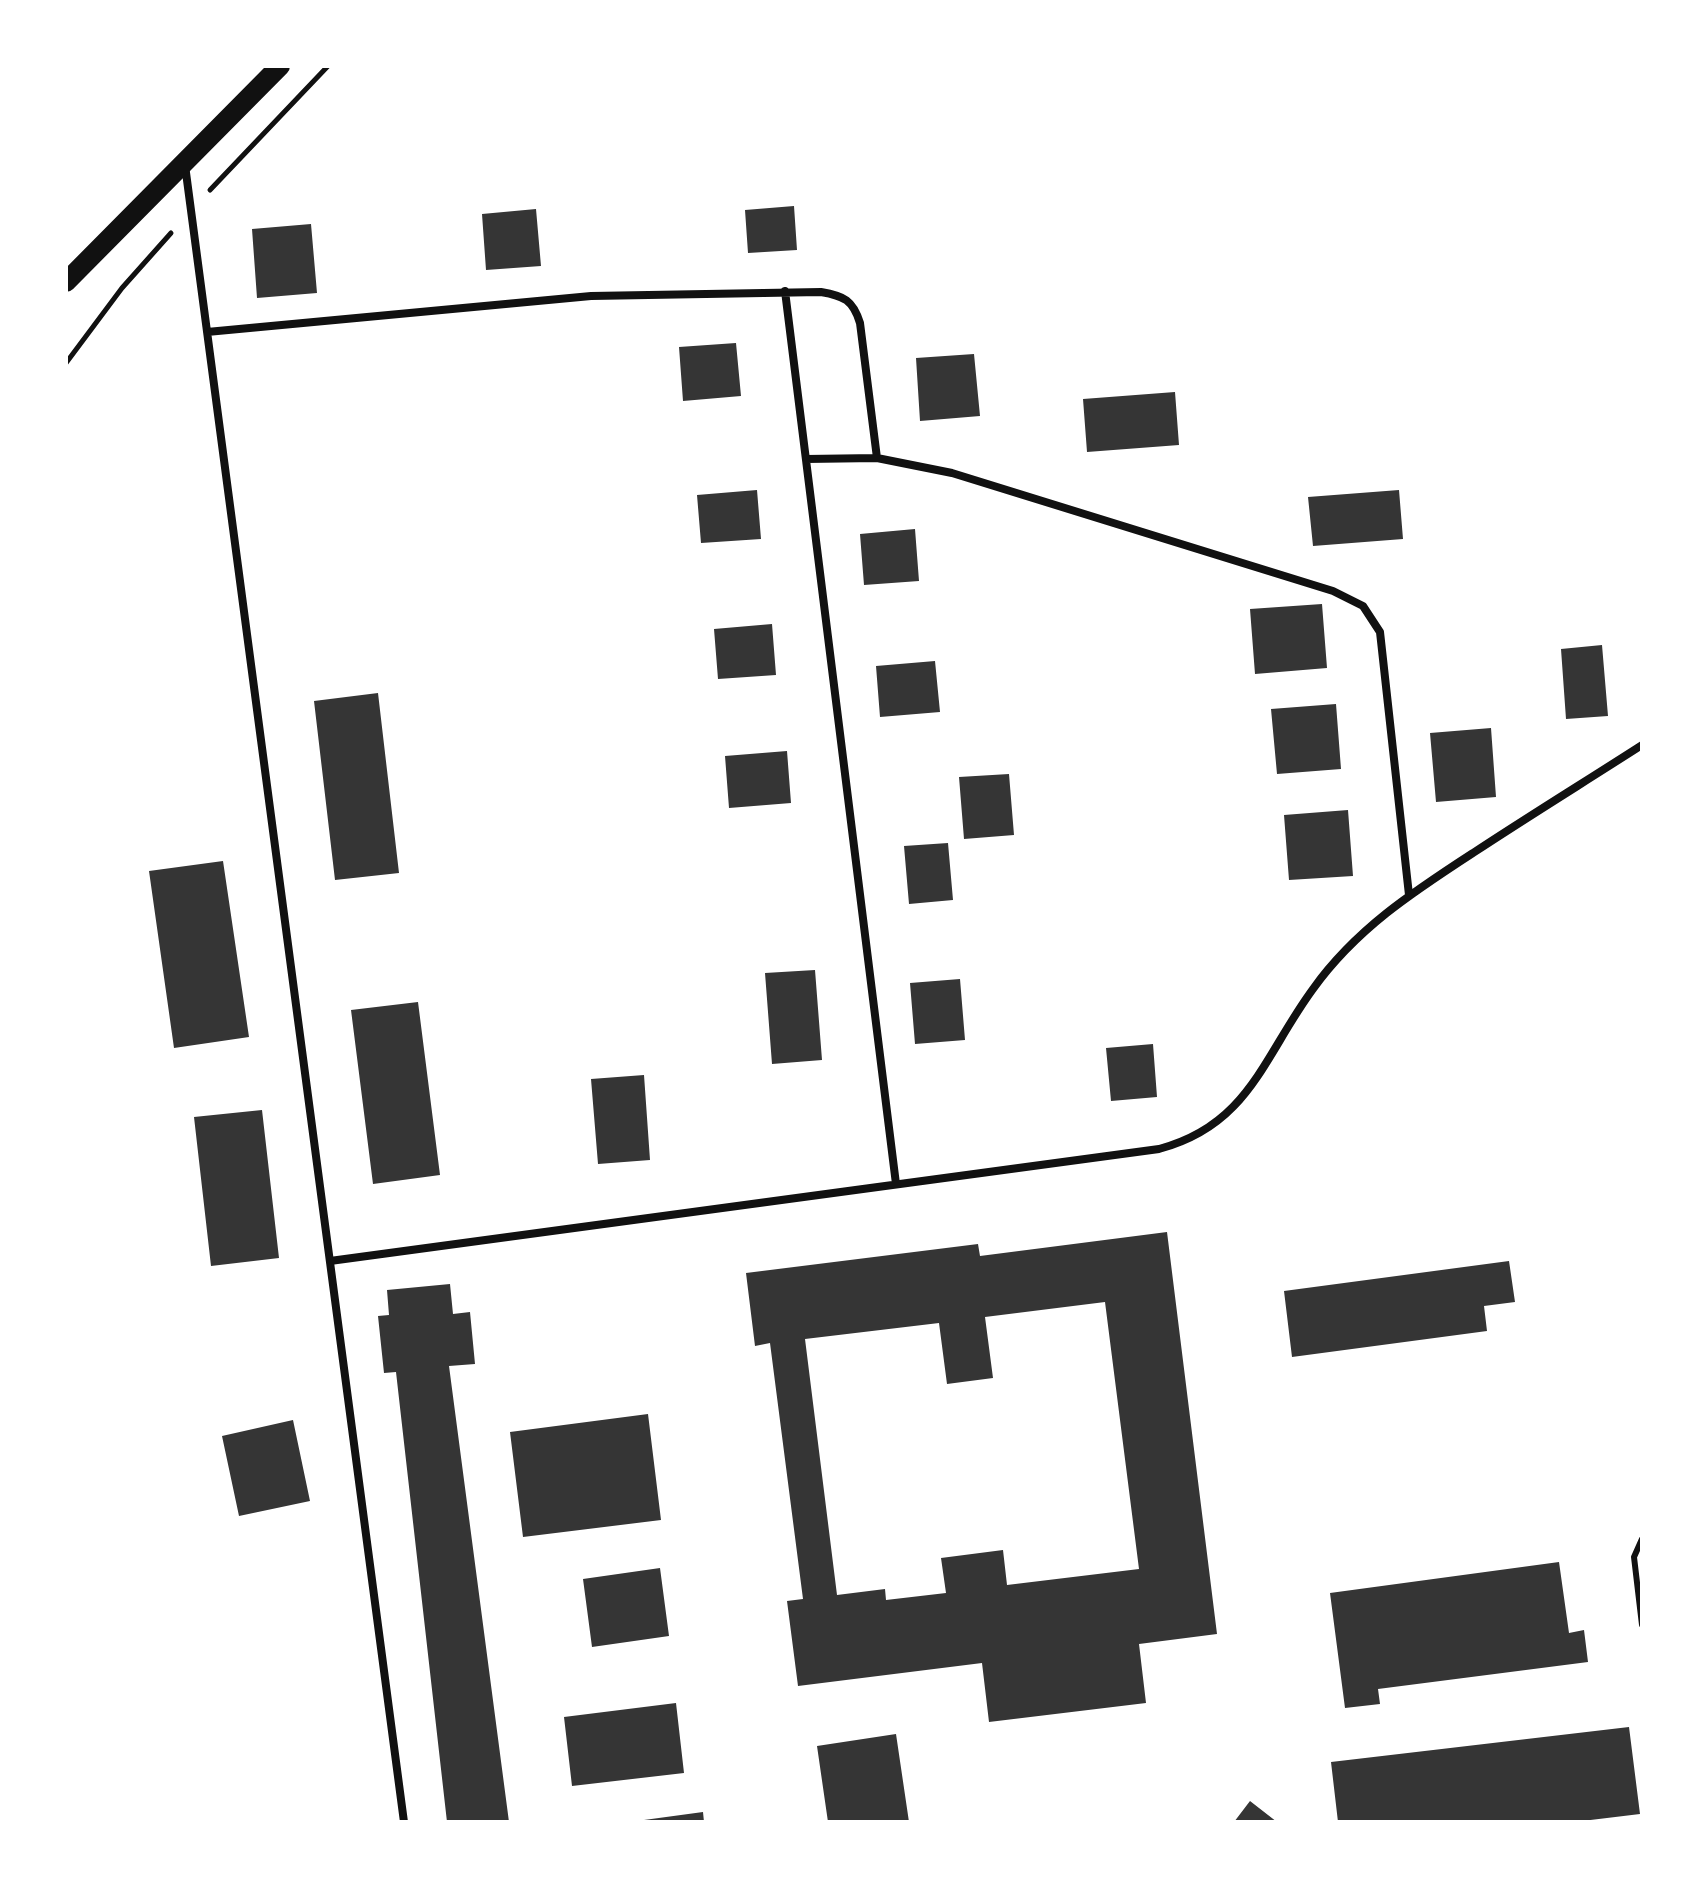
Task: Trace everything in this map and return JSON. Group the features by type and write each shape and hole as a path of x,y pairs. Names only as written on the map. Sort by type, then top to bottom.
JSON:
{"main road":[{"path":"66,282 280,66"}],"street":[{"path":"184,163 404,1822"},
{"path":"207,332 534,300 785,291 844,296 855,307 860,323 877,458"},
{"path":"785,291 896,1184"},
{"path":"806,459 877,458 968,478 1333,591 1363,606 1380,632 1409,895"},
{"path":"330,1261 1159,1149 1207,1131 1248,1089 1335,959 1381,915 1642,745"}],"lane":[{"path":"1642,1539 1634,1557 1642,1625"}],"building":[{"path":"794,206 797,250 748,253 745,210"},
{"path":"536,209 541,266 486,270 482,214"},
{"path":"311,224 317,293 257,298 252,229"},
{"path":"736,343 741,396 683,401 679,347"},
{"path":"974,354 980,416 920,421 916,358"},
{"path":"1175,392 1179,445 1087,452 1083,399"},
{"path":"757,490 761,539 701,543 697,495"},
{"path":"1399,490 1403,539 1313,546 1308,497"},
{"path":"915,529 919,581 864,585 860,534"},
{"path":"1322,604 1327,668 1255,674 1250,609"},
{"path":"772,624 776,675 718,679 714,629"},
{"path":"1602,645 1608,716 1566,719 1561,649"},
{"path":"935,661 940,712 880,717 876,666"},
{"path":"378,693 399,873 335,880 314,701"},
{"path":"1336,704 1341,769 1277,774 1271,709"},
{"path":"1491,728 1496,797 1436,802 1430,733"},
{"path":"787,751 791,803 729,808 725,756"},
{"path":"1009,774 1014,835 964,839 959,777"},
{"path":"1348,810 1353,876 1289,880 1284,815"},
{"path":"948,843 953,900 909,904 904,846"},
{"path":"223,861 249,1037 174,1048 149,871"},
{"path":"815,970 822,1060 772,1064 765,973"},
{"path":"960,979 965,1040 915,1044 910,983"},
{"path":"418,1002 440,1175 373,1184 351,1010"},
{"path":"1153,1044 1157,1097 1111,1101 1106,1048"},
{"path":"644,1075 650,1160 598,1164 591,1079"},
{"path":"262,1110 279,1258 211,1266 194,1117"},
{"path":"1167,1232 1217,1634 1139,1644 1146,1703 989,1722 982,1663 798,1686 787,1601 803,1599 770,1343 755,1346 746,1273 978,1244 980,1256","holes":["1105,1302 1139,1569 1007,1585 1003,1550 941,1558 946,1593 886,1600 885,1589 837,1595 805,1339 939,1323 947,1384 993,1378 985,1317"]},
{"path":"1509,1261 1515,1302 1484,1306 1487,1331 1292,1357 1284,1291"},
{"path":"450,1284 453,1314 470,1312 475,1364 449,1366 509,1822 447,1822 396,1372 384,1373 378,1316 389,1315 387,1290"},
{"path":"648,1414 661,1520 523,1537 510,1432"},
{"path":"293,1420 310,1501 239,1516 222,1436"},
{"path":"1559,1562 1569,1633 1584,1630 1588,1662 1378,1689 1380,1704 1345,1708 1330,1593"},
{"path":"660,1568 669,1636 592,1647 583,1579"},
{"path":"676,1703 684,1773 572,1786 564,1717"},
{"path":"1629,1727 1640,1814 1574,1822 1338,1822 1331,1762"},
{"path":"896,1734 909,1822 828,1822 817,1746"},
{"path":"1250,1801 1277,1822 1234,1822"},
{"path":"703,1812 704,1822 644,1822 644,1820"}]}
